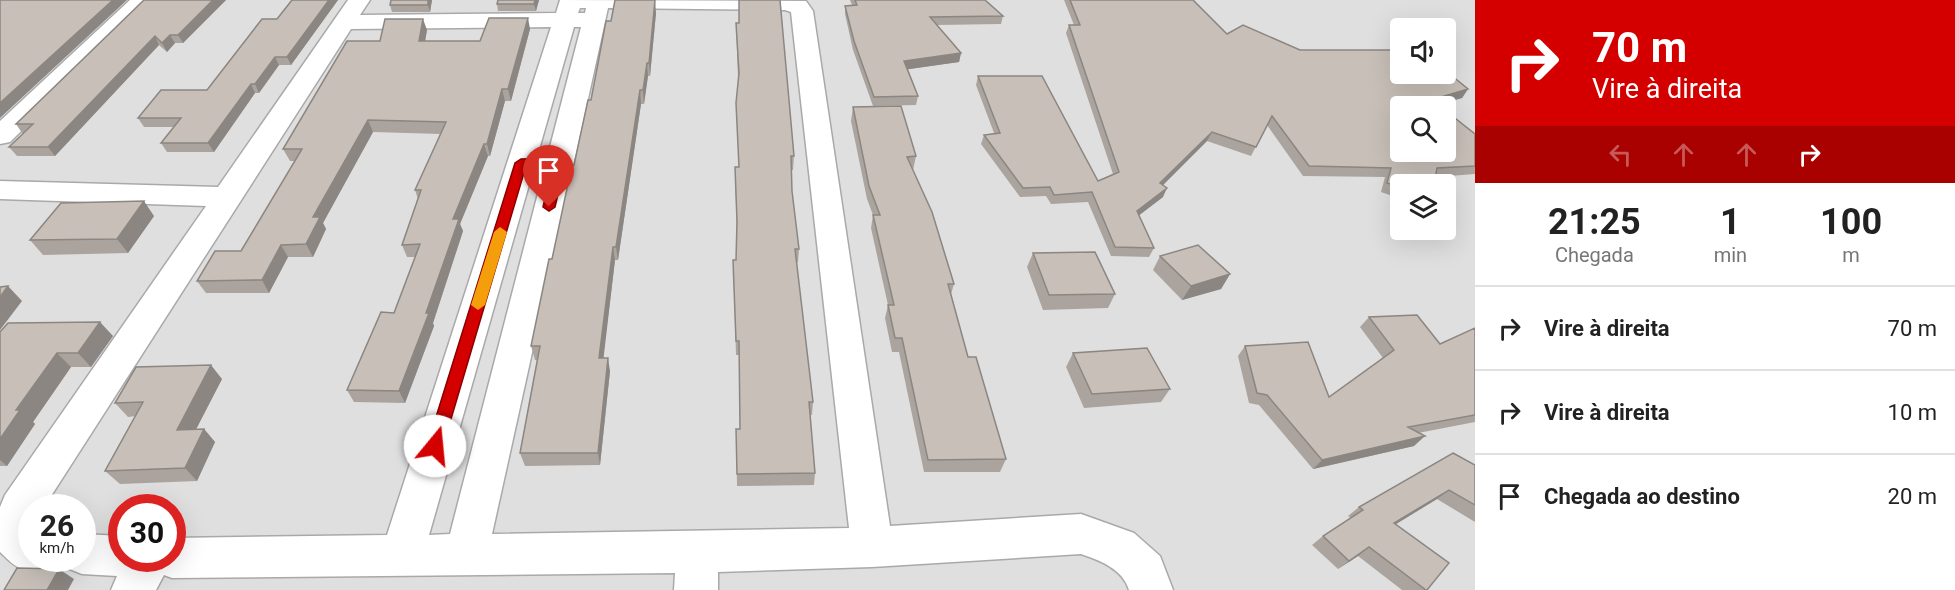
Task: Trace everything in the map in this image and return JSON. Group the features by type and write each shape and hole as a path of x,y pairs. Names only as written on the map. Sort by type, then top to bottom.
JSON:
{"street":[{"path":"0,136 143,0"},
{"path":"29,494 352,11 785,3 798,6 802,11 872,547"},
{"path":"466,554 560,161 583,7"},
{"path":"402,555 521,163 583,7"},
{"path":"521,163 560,161"},
{"path":"0,190 226,197"},
{"path":"18,515 12,535 18,541"},
{"path":"186,558 466,554 696,571 872,547 1081,534 1119,547 1145,570 1151,590"},
{"path":"133,590 143,572"}],"shaded area":[{"path":"0,0 1475,0 1475,590 0,590"}],"building":[{"path":"0,0 113,0 0,103"},
{"path":"144,0 213,0 178,35 170,35 162,43 155,36 48,147 9,147 33,124 16,124"},
{"path":"292,0 329,0 287,57 275,57 255,84 251,84 208,143 161,143 181,118 138,118 161,90 207,90 262,19 277,19"},
{"path":"391,0 428,0 428,5 390,5"},
{"path":"498,0 535,0 534,4 497,4"},
{"path":"615,0 655,0 649,63 647,63 643,90 640,90 616,247 613,247 599,358 608,358 598,453 520,453 540,346 531,346 549,259 552,259 588,100 591,100 606,21 611,21"},
{"path":"739,0 780,0 794,156 791,156 792,191 799,249 795,249 813,402 809,402 815,473 737,474 736,429 740,429 739,341 736,341 733,260 736,260 737,221 735,167 739,167 736,103 739,73 736,23 739,23"},
{"path":"855,0 985,0 1003,16 930,17 961,53 904,61 918,96 874,97 854,41 845,6 857,5"},
{"path":"1070,0 1193,0 1227,34 1243,25 1300,50 1390,50 1390,84 1456,84 1456,79 1468,89 1444,96 1390,96 1390,162 1456,162 1456,119 1475,134 1475,166 1437,168 1436,174 1390,174 1390,184 1387,183 1391,168 1309,166 1272,116 1256,147 1212,132 1160,183 1167,188 1137,211 1154,248 1115,247 1092,192 1054,195 1050,187 1023,188 984,135 1000,133 978,76 1042,76 1098,181 1119,172 1069,25 1080,25"},
{"path":"489,18 528,18 508,89 502,89 487,144 484,144 453,219 459,219 426,313 429,313 399,391 347,390 381,312 394,313 420,244 402,245 421,190 415,190 446,122 368,120 313,217 320,217 306,244 281,245 262,280 197,281 215,251 241,251 302,149 283,149 347,41 380,41 385,19 423,19 419,41 480,41"},
{"path":"901,106 916,156 907,157 932,212 954,284 948,284 968,357 976,357 1006,459 928,460 902,338 895,338 888,305 894,305 873,215 880,215 869,186 853,107"},
{"path":"144,201 117,239 30,240 61,203"},
{"path":"1198,245 1230,274 1191,286 1160,256"},
{"path":"1095,252 1115,294 1049,295 1033,253"},
{"path":"8,286 0,297 0,287"},
{"path":"1417,315 1440,344 1475,328 1475,415 1408,427 1425,436 1322,460 1267,395 1257,393 1245,346 1308,342 1329,397 1394,350 1369,317"},
{"path":"100,322 78,353 57,353 16,410 20,410 0,439 0,332 8,323"},
{"path":"1147,348 1170,389 1092,394 1073,353"},
{"path":"211,365 177,430 204,429 185,468 105,471 143,402 115,403 136,367"},
{"path":"1453,453 1475,465 1475,505 1449,490 1394,523 1449,563 1427,590 1369,547 1349,561 1323,536 1363,510 1359,507"},
{"path":"17,568 18,572 57,572 47,590 4,590"}],"slow traffic":[{"path":"478,305 500,232"}],"route":[{"path":"435,446 521,163 560,161 549,207"}]}
